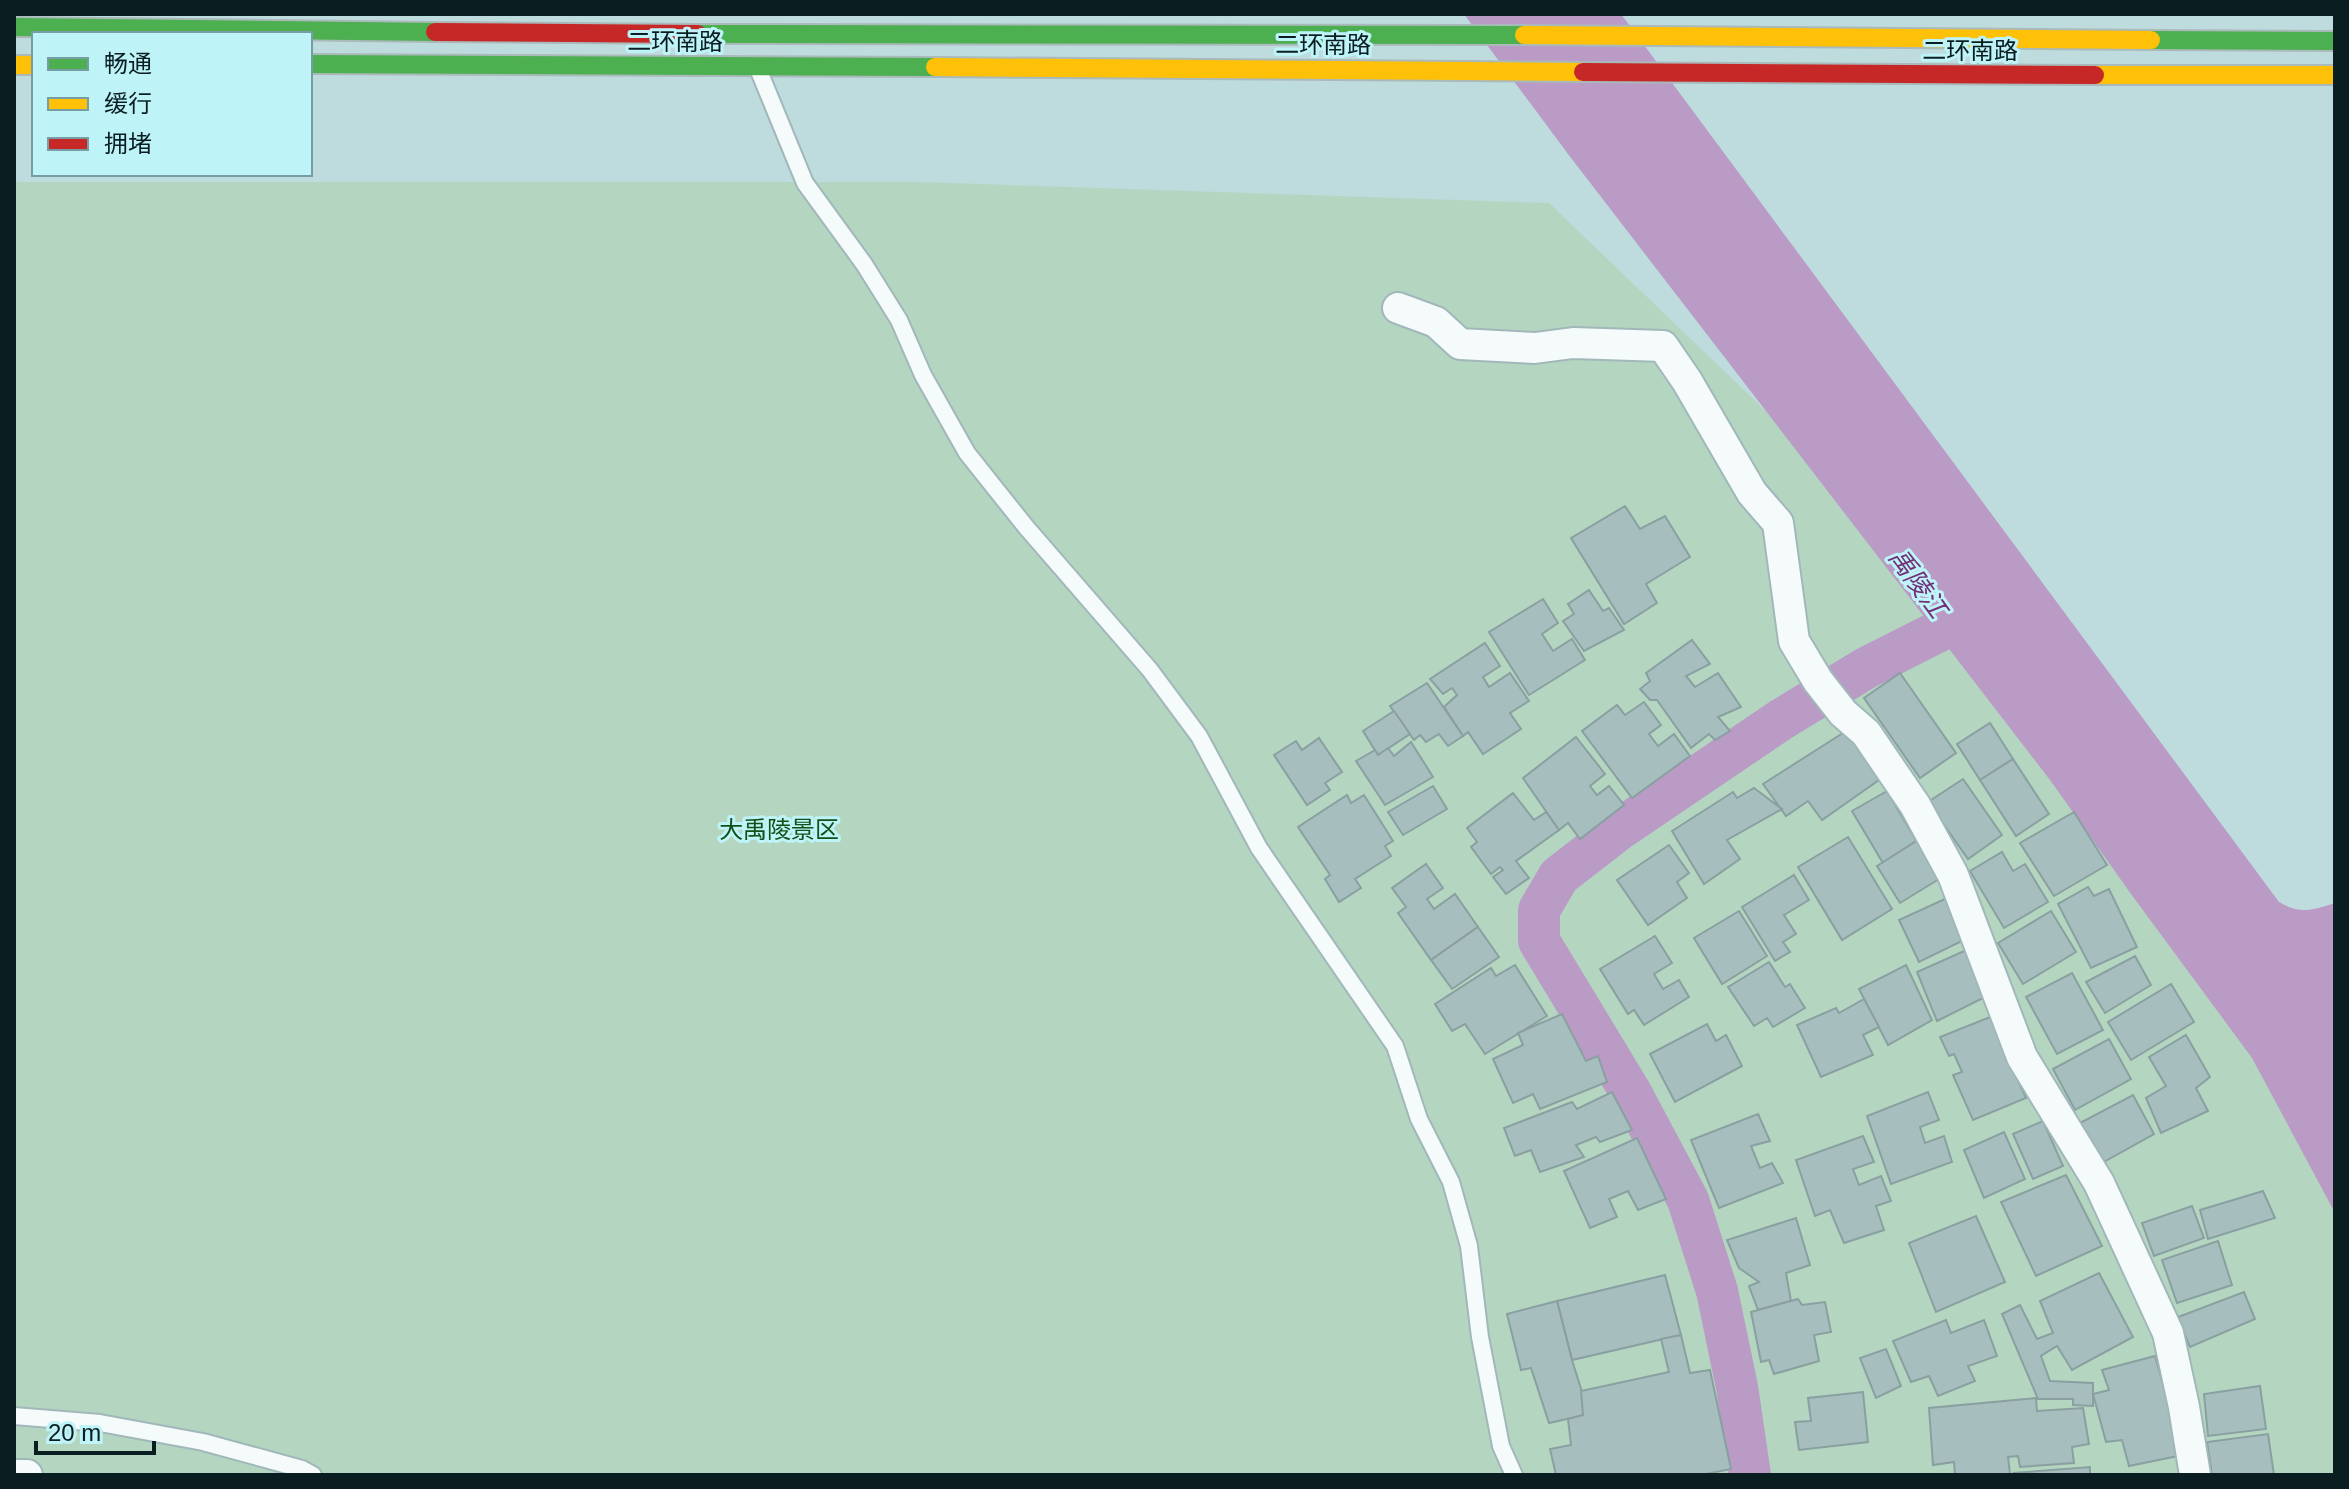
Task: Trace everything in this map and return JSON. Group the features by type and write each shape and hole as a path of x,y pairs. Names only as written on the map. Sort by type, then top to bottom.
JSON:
{"main road":[{"path":"14,27 555,34 1665,36 2296,28 2335,41"},
{"name":"二环南路","path":"312,64 1685,74 2335,75"}],"street":[{"path":"2296,28 2298,75"},
{"path":"1398,308 1436,322 1460,344 1535,348 1573,343 1663,346 1694,392 1752,493 1778,523 1794,641 1812,672 1843,713 1866,733 1915,805 1946,861 1984,951 2022,1057 2099,1183 2168,1333 2195,1475"},
{"path":"14,1475 27,1475"}],"lane":[{"path":"757,67 805,183 864,264 899,320 923,375 967,453 1026,527 1150,670 1199,736 1259,848 1395,1046 1419,1119 1451,1182 1469,1246 1480,1337 1501,1446 1514,1475"},
{"path":"14,1416 100,1423 203,1442 302,1469 313,1475"}],"green space":[{"name":"大禹陵景区","path":"14,182 920,182 1549,203 1869,510 2335,1054 2335,1475 14,1475"}],"water":[{"name":"禹陵江","path":"1464,14 1621,14 2279,902 2294,909 2307,910 2335,903 2335,1213 2252,1058 2050,780 1568,154"}],"building":[{"path":"1625,506 1640,529 1665,516 1690,557 1646,584 1657,603 1624,624 1571,538"},
{"path":"1589,590 1603,611 1609,608 1624,630 1584,651 1563,621 1574,614 1568,604"},
{"path":"1543,599 1558,623 1542,634 1553,651 1572,639 1585,660 1529,695 1489,632"},
{"path":"1692,640 1710,664 1686,676 1695,687 1718,673 1741,707 1718,717 1730,731 1715,740 1709,734 1691,748 1657,700 1650,700 1640,689 1650,681 1646,673"},
{"path":"1485,643 1500,666 1483,677 1489,687 1510,673 1529,701 1510,713 1521,729 1483,754 1468,732 1463,736 1444,707 1457,695 1452,688 1443,694 1430,679"},
{"path":"1900,673 1956,753 1920,778 1864,698"},
{"path":"1427,683 1463,736 1448,746 1439,734 1426,742 1420,735 1414,740 1390,706"},
{"path":"1644,702 1661,725 1649,734 1658,746 1674,734 1690,756 1632,798 1582,731 1617,705 1625,715"},
{"path":"1394,711 1410,734 1378,755 1363,731"},
{"path":"1990,723 2013,759 1980,780 1957,744"},
{"path":"1846,731 1879,780 1822,820 1808,801 1786,816 1763,784"},
{"path":"1576,737 1605,774 1590,786 1597,795 1609,786 1624,805 1580,839 1568,823 1559,830 1523,778"},
{"path":"1319,738 1342,772 1325,783 1330,790 1307,805 1274,755 1296,741 1302,750"},
{"path":"1411,742 1433,777 1385,805 1356,761 1375,750 1378,755 1388,748 1394,756"},
{"path":"2013,759 2049,814 2016,836 1980,780"},
{"path":"1963,779 2002,835 1968,859 1928,802"},
{"path":"1433,786 1447,809 1403,835 1388,812"},
{"path":"1754,788 1782,809 1727,840 1740,859 1704,884 1672,831 1733,792 1737,798"},
{"path":"1887,791 1917,842 1883,863 1852,811"},
{"path":"1513,793 1534,820 1546,812 1559,830 1516,861 1529,878 1506,894 1493,877 1503,870 1500,867 1491,874 1471,847 1477,842 1467,828"},
{"path":"1347,795 1351,803 1364,795 1393,841 1385,846 1391,856 1355,879 1361,888 1339,902 1325,879 1330,875 1298,827"},
{"path":"2074,812 2107,865 2054,896 2020,843"},
{"path":"1848,837 1892,909 1842,940 1798,867"},
{"path":"1921,838 1944,876 1900,903 1877,866"},
{"path":"1669,845 1689,873 1677,882 1687,898 1648,925 1617,880"},
{"path":"2002,852 2013,871 2025,864 2048,902 2004,928 1970,871"},
{"path":"1426,864 1443,888 1427,899 1434,909 1455,894 1478,927 1431,960 1398,913 1406,907 1392,888"},
{"path":"1794,875 1809,900 1784,915 1796,934 1783,942 1790,952 1775,961 1742,907"},
{"path":"2088,887 2094,896 2109,889 2137,947 2091,968 2058,904"},
{"path":"1947,898 1968,938 1919,962 1899,920"},
{"path":"1739,911 1767,956 1722,984 1694,938"},
{"path":"2051,911 2076,952 2023,984 1998,943"},
{"path":"1478,927 1499,957 1452,989 1431,960"},
{"path":"1655,936 1672,963 1654,974 1663,989 1679,980 1689,997 1644,1025 1634,1010 1628,1014 1600,969"},
{"path":"1973,947 1993,993 1937,1021 1917,972"},
{"path":"2135,956 2151,985 2105,1013 2086,982"},
{"path":"1769,962 1785,987 1790,984 1805,1008 1773,1027 1767,1018 1754,1026 1728,987"},
{"path":"1515,965 1547,1016 1485,1054 1465,1024 1452,1031 1435,1004 1491,968 1496,976"},
{"path":"1906,965 1932,1020 1888,1045 1859,989"},
{"path":"2072,973 2103,1030 2057,1054 2026,997"},
{"path":"2171,984 2194,1022 2131,1060 2108,1022"},
{"path":"1864,999 1879,1027 1863,1035 1873,1055 1821,1077 1797,1025 1836,1008 1839,1013"},
{"path":"1562,1014 1586,1061 1598,1056 1607,1082 1540,1109 1533,1094 1513,1103 1493,1059 1523,1045 1518,1033"},
{"path":"1990,1017 2026,1098 1973,1120 1953,1075 1962,1072 1954,1054 1949,1056 1940,1037"},
{"path":"1707,1024 1716,1041 1726,1035 1742,1066 1675,1102 1650,1054"},
{"path":"2186,1035 2210,1077 2196,1088 2208,1111 2161,1133 2146,1098 2166,1086 2149,1057"},
{"path":"2109,1039 2131,1079 2075,1110 2053,1069"},
{"path":"1612,1092 1632,1130 1600,1142 1596,1137 1576,1145 1584,1157 1540,1172 1531,1150 1515,1156 1504,1128 1572,1102 1577,1109"},
{"path":"1928,1092 1939,1120 1920,1127 1925,1143 1944,1136 1952,1162 1891,1184 1867,1116"},
{"path":"2133,1095 2154,1134 2102,1163 2080,1123"},
{"path":"1758,1114 1770,1141 1751,1146 1760,1168 1772,1163 1783,1183 1719,1208 1691,1140"},
{"path":"2043,1121 2063,1166 2033,1179 2013,1134"},
{"path":"2004,1132 2025,1179 1984,1198 1964,1150"},
{"path":"1863,1136 1874,1162 1853,1169 1859,1185 1881,1176 1891,1201 1876,1206 1884,1230 1844,1243 1830,1210 1815,1216 1796,1160"},
{"path":"1637,1138 1666,1199 1638,1210 1628,1191 1609,1199 1617,1217 1590,1228 1564,1171"},
{"path":"2066,1175 2102,1246 2036,1276 2001,1202"},
{"path":"2263,1191 2275,1218 2208,1239 2200,1210"},
{"path":"2192,1206 2204,1238 2154,1256 2142,1223"},
{"path":"1976,1216 2005,1282 1936,1312 1909,1243"},
{"path":"1796,1218 1810,1265 1786,1273 1791,1301 1758,1310 1749,1286 1759,1282 1739,1268 1727,1240"},
{"path":"2218,1241 2232,1285 2177,1303 2162,1260"},
{"path":"2099,1273 2133,1337 2072,1370 2057,1346 2041,1356 2050,1381 2093,1383 2093,1406 2073,1405 2073,1399 2038,1399 2002,1314 2020,1305 2037,1339 2053,1333 2040,1301"},
{"path":"1665,1275 1681,1335 1572,1360 1557,1301"},
{"path":"2244,1292 2255,1319 2190,1347 2178,1317"},
{"path":"1798,1299 1802,1305 1825,1302 1831,1332 1814,1335 1819,1361 1774,1374 1769,1360 1761,1362 1751,1312"},
{"path":"1557,1301 1589,1414 1549,1423 1531,1368 1521,1370 1507,1314"},
{"path":"1946,1320 1951,1333 1984,1320 1997,1356 1968,1366 1975,1381 1938,1396 1929,1376 1911,1382 1893,1341"},
{"path":"1681,1335 1690,1373 1710,1370 1731,1469 1701,1475 1556,1475 1550,1449 1571,1445 1568,1419 1583,1415 1581,1391 1669,1372 1661,1339"},
{"path":"1886,1349 1901,1386 1876,1398 1860,1358"},
{"path":"2155,1356 2183,1455 2129,1466 2122,1440 2106,1442 2093,1394 2109,1390 2102,1370"},
{"path":"2260,1386 2266,1429 2208,1436 2204,1394"},
{"path":"1863,1392 1868,1442 1799,1450 1795,1422 1811,1421 1808,1398"},
{"path":"2036,1398 2037,1411 2083,1408 2089,1444 2072,1447 2074,1463 2020,1467 2018,1456 2008,1457 2010,1474 2004,1475 1955,1475 1954,1462 1933,1465 1929,1408"},
{"path":"2268,1434 2274,1475 2212,1475 2207,1442"},
{"path":"2090,1467 2090,1475 2014,1473"}],"waterway":[{"name":"禹陵江","path":"1750,1475 1737,1387 1717,1291 1688,1200 1631,1093 1539,941 1539,910 1559,876 1621,828 1782,719 1866,668 1949,626"}],"traffic: fast":[{"path":"14,27 435,32"},
{"path":"698,34 1524,35"},
{"path":"2151,40 2335,41"},
{"path":"312,64 935,67"}],"traffic: slow":[{"path":"1524,35 2151,40"},
{"path":"14,65 32,65"},
{"path":"935,67 1583,72"},
{"path":"2095,75 2335,75"}],"traffic: jam":[{"path":"435,32 698,34"},
{"path":"1583,72 2095,75"}]}
